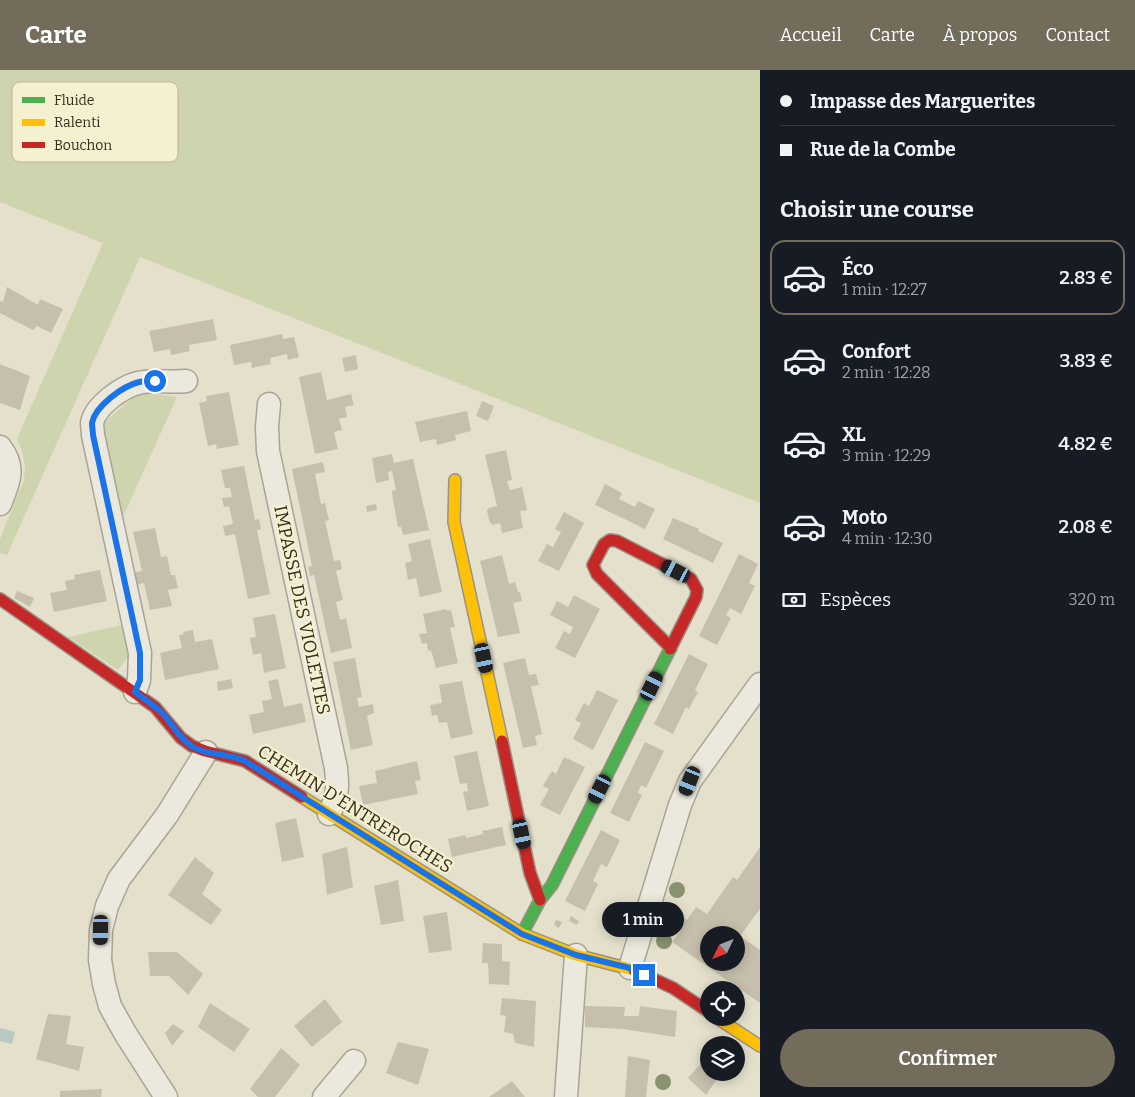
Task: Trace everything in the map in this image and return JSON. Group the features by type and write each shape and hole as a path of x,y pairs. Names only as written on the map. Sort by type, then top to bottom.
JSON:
{"street":[{"path":"135,692 140,680 140,653 92,424 95,415 104,404 118,392 130,386 140,382 186,381"},
{"name":"IMPASSE DES VIOLETTES","path":"268,404 268,451 336,768 338,785 336,799 329,814"},
{"path":"0,447 7,455 11,471 0,504"},
{"path":"455,480 454,522 530,873 540,900"},
{"path":"522,934 540,900 552,885 696,597 697,590 691,579 625,545 610,540 604,544 593,565 596,574 670,648"},
{"name":"CHEMIN D'ENTREROCHES","path":"0,600 135,692 161,712 184,740 193,747 206,752 236,757 245,761 522,934 576,955 630,968 673,988 700,1006"},
{"path":"630,968 679,810 690,781 760,684"},
{"path":"168,1096 124,1033 110,1006 100,960 101,930 107,906 119,879 167,815 206,752"},
{"path":"566,1097 576,955"},
{"path":"729,1026 760,1046"},
{"path":"324,1097 354,1061"}],"green space":[{"path":"0,70 760,70 760,503 140,257 7,555 0,553 0,539 24,480 25,465 17,439 103,243 0,202"},
{"path":"140,392 177,397 121,521 98,427"},
{"path":"123,625 129,655 118,670 68,637"}],"shaded area":[{"path":"0,1028 15,1032 12,1044 0,1041"}],"building":[{"path":"7,287 38,305 40,299 63,309 51,333 37,326 33,330 0,313 0,301 3,302"},
{"path":"213,319 217,340 189,345 190,351 171,355 170,349 154,352 149,331"},
{"path":"282,334 283,339 294,337 299,357 288,360 287,354 270,358 271,364 252,368 251,362 234,365 230,345"},
{"path":"356,355 358,369 345,372 342,358"},
{"path":"0,364 30,376 20,410 0,403"},
{"path":"321,372 327,400 351,394 354,405 345,407 347,417 339,419 342,430 334,432 338,449 315,454 299,377"},
{"path":"229,392 239,445 217,449 216,444 208,446 199,403 207,401 206,396"},
{"path":"482,401 494,406 488,421 476,416"},
{"path":"467,411 471,431 455,435 456,440 437,445 436,439 420,442 415,422"},
{"path":"506,450 512,480 507,481 510,490 522,487 527,510 520,511 523,528 502,533 500,523 493,525 490,523 487,511 489,508 497,506 485,455"},
{"path":"392,454 394,463 413,459 429,530 403,535 401,527 398,527 393,500 392,491 396,490 392,471 388,472 389,480 376,483 372,458"},
{"path":"323,462 325,472 315,474 321,504 325,503 329,520 325,521 334,561 340,560 342,569 336,571 343,600 336,602 340,620 346,618 352,648 331,653 314,575 310,576 308,567 312,566 292,469"},
{"path":"244,466 255,520 259,519 261,529 257,530 270,594 248,599 235,534 225,536 223,526 233,524 229,506 224,507 222,498 232,497 230,488 225,488 221,470"},
{"path":"605,484 622,493 619,499 635,507 638,501 655,509 645,529 595,505"},
{"path":"376,504 377,510 367,512 366,506"},
{"path":"564,512 584,523 559,571 538,561 547,544 553,547 561,532 555,529"},
{"path":"673,518 699,529 698,531 723,543 713,563 663,539"},
{"path":"155,528 161,557 167,556 171,575 175,575 178,588 168,590 172,606 150,610 144,583 135,585 133,573 142,571 133,532"},
{"path":"430,539 442,592 420,597 416,578 408,580 405,563 412,561 408,544"},
{"path":"739,554 758,564 749,583 755,586 741,614 730,608 726,615 731,618 717,645 699,636"},
{"path":"502,555 509,584 515,582 522,601 513,603 520,633 498,637 480,561"},
{"path":"100,570 107,601 54,612 50,593 67,590 65,581 75,579 74,575"},
{"path":"17,591 34,598 30,607 14,598"},
{"path":"574,595 600,609 575,658 555,648 564,631 570,634 573,627 550,615 557,601 568,607"},
{"path":"446,609 447,611 451,610 455,627 450,628 458,663 436,668 431,650 428,651 427,643 422,644 419,634 427,633 423,614"},
{"path":"275,614 286,668 264,673 261,653 253,655 250,638 256,637 253,618"},
{"path":"193,630 195,642 212,639 219,669 165,680 160,653 182,648 179,635"},
{"path":"689,654 708,664 695,690 698,692 689,709 686,707 673,734 654,724"},
{"path":"355,658 362,697 357,698 359,707 373,704 374,713 367,716 373,745 351,750 333,662"},
{"path":"525,658 529,675 536,674 539,685 531,686 542,734 535,736 537,745 523,748 503,663"},
{"path":"231,679 233,688 218,691 217,682"},
{"path":"278,679 284,707 302,703 306,722 253,734 249,715 264,712 262,701 272,699 268,681"},
{"path":"462,681 473,734 451,739 447,722 439,723 437,715 432,716 430,705 442,703 439,685"},
{"path":"597,690 618,700 593,750 573,739 581,723 575,720 584,703 589,706"},
{"path":"645,742 664,751 646,788 641,785 638,793 642,795 629,822 610,813"},
{"path":"477,751 489,806 467,811 463,792 468,791 467,783 460,784 454,756"},
{"path":"564,757 585,767 560,815 540,805 549,789 543,786 552,771 556,774"},
{"path":"417,761 421,780 415,781 418,794 363,805 359,786 377,783 375,771"},
{"path":"296,818 304,857 282,862 275,823"},
{"path":"502,827 506,845 452,857 448,839 465,835 466,838 483,834 482,831"},
{"path":"601,830 620,840 607,867 601,864 593,881 598,884 585,911 565,901"},
{"path":"347,847 353,887 327,895 322,854"},
{"path":"760,847 760,909 745,929 745,926 700,926 700,961 672,942 681,930 676,926 683,917 687,920 696,907 707,914 733,877 737,880"},
{"path":"195,857 214,873 202,894 222,910 211,925 168,895"},
{"path":"398,880 404,921 381,925 374,886"},
{"path":"447,912 452,950 429,953 423,916"},
{"path":"571,916 579,921 577,925 569,921"},
{"path":"556,920 562,922 559,928 554,925"},
{"path":"745,940 760,950 760,1003 745,993 745,981 728,981 714,971 745,971"},
{"path":"483,943 502,944 502,961 510,962 509,985 489,984 488,963 482,963"},
{"path":"148,952 177,952 203,974 188,995 169,976 150,976"},
{"path":"502,998 536,1001 534,1047 515,1043 513,1034 504,1032 506,1016 500,1015"},
{"path":"325,999 342,1022 312,1047 294,1026"},
{"path":"210,1003 250,1029 234,1052 198,1027"},
{"path":"585,1006 625,1007 624,1016 639,1016 640,1006 677,1011 675,1037 623,1029 585,1027"},
{"path":"48,1014 71,1016 66,1044 84,1047 79,1071 36,1059"},
{"path":"173,1024 184,1031 172,1046 165,1033"},
{"path":"398,1042 429,1049 418,1085 386,1073"},
{"path":"281,1048 300,1065 275,1097 258,1097 250,1089"},
{"path":"628,1056 650,1060 646,1097 625,1097"},
{"path":"700,1064 700,1081 716,1081 706,1095 688,1078"},
{"path":"512,1081 525,1097 489,1097"},
{"path":"102,1089 101,1097 60,1097 60,1091"}],"traffic: fast":[{"path":"522,934 540,900 552,885 670,649"}],"traffic: slow":[{"path":"455,480 454,522 502,741"},
{"path":"302,797 522,934 576,955 634,970"},
{"path":"729,1026 760,1046"}],"traffic: jam":[{"path":"670,649 696,597 697,590 691,579 617,541 610,540 604,544 593,565 597,574 671,648"},
{"path":"0,599 155,707 181,738 192,746 245,761 302,797"},
{"path":"502,741 530,873 540,900"},
{"path":"634,970 673,988 700,1006"}],"route":[{"path":"155,381 140,382 118,392 95,415 92,424 140,653 140,680 135,692 161,712 176,732 193,747 214,754 226,754 245,761 522,934 576,955 630,968 644,975"}]}
